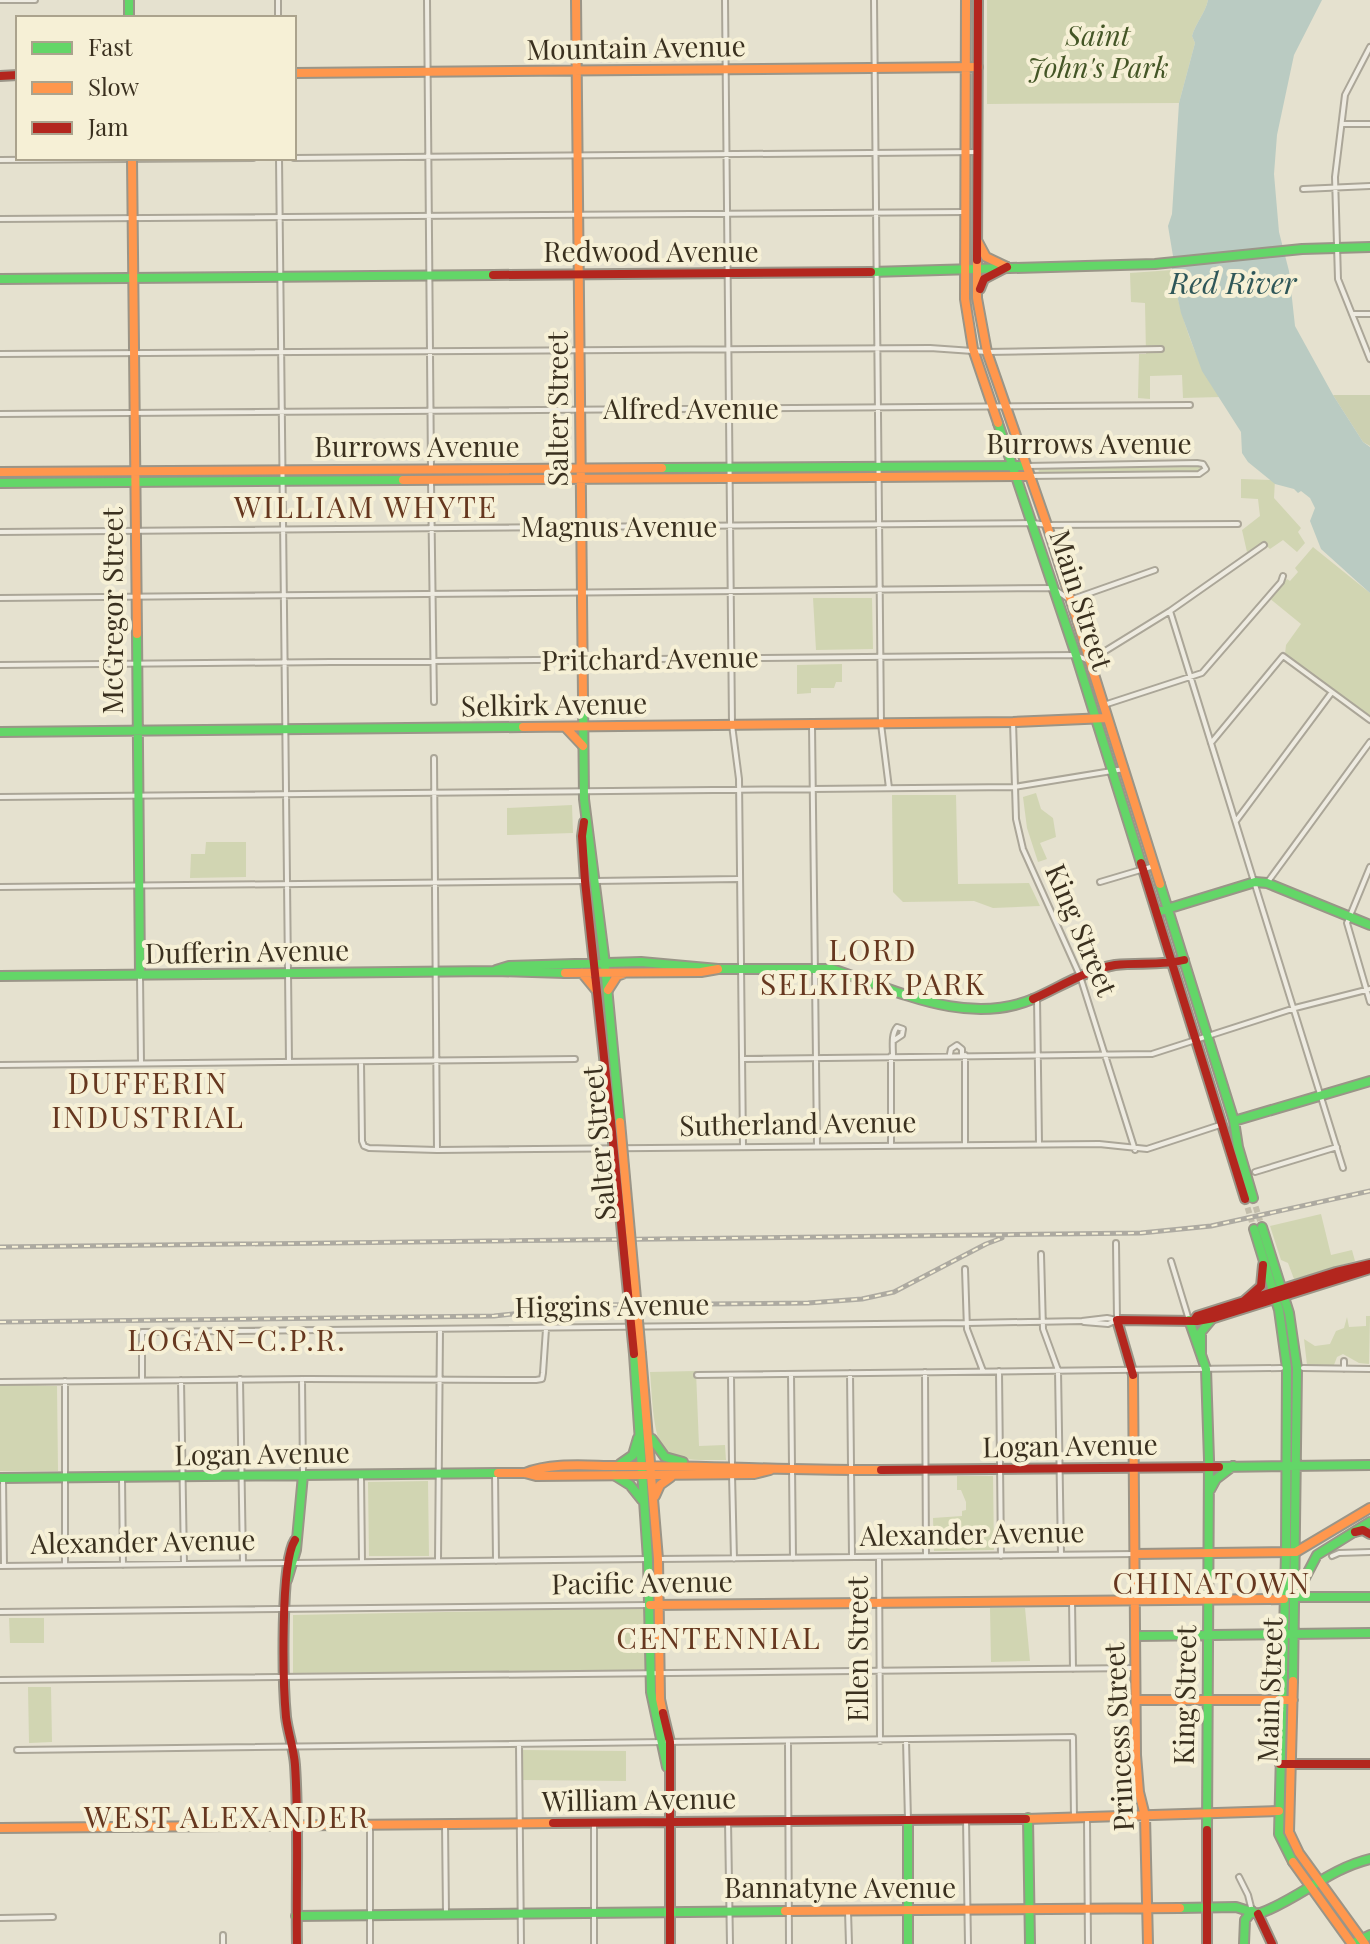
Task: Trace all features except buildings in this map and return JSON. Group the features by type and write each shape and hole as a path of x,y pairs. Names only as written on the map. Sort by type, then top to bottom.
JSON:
{"main road":[{"name":"Salter Street","path":"576,0 582,836 600,967 607,991 615,1122 638,1354 650,1434 646,1470"},
{"name":"Main Street","path":"966,0 965,270 973,349 1076,655 1249,1198 1234,1121 1047,525 987,352 977,298 978,0"},
{"name":"Mountain Avenue","path":"296,73 978,67"},
{"name":"McGregor Street","path":"132,160 140,975"},
{"path":"976,240 986,257 1007,267"},
{"name":"Redwood Avenue","path":"0,279 965,270 1155,264 1338,246 1370,247"},
{"path":"977,298 984,279 1007,267"},
{"name":"Burrows Avenue","path":"0,483 283,481 581,467 1026,466"},
{"name":"Burrows Avenue","path":"0,472 283,470 581,478 1029,476"},
{"name":"Selkirk Avenue","path":"0,732 812,725 1107,718"},
{"path":"565,727 583,746"},
{"path":"1157,912 1255,882 1267,883 1370,925"},
{"name":"Dufferin Avenue","path":"0,976 436,971 510,973 578,971 641,962 718,969 815,967 832,969 956,1009 1009,1007 1080,976 1122,965 1173,964 1184,960"},
{"name":"Dufferin Avenue","path":"495,971 509,966 600,967 630,971 701,972 718,969"},
{"name":"Salter Street","path":"600,967 597,993 615,1122"},
{"path":"578,971 589,979 597,993"},
{"path":"607,991 617,976 630,971"},
{"path":"1234,1121 1370,1081"},
{"name":"Main Street","path":"1352,1944 1314,1884 1290,1837 1295,1597 1291,1552 1286,1465 1287,1368 1279,1294 1258,1228 1264,1261 1279,1294 1293,1330 1296,1360 1297,1465 1291,1552 1284,1599 1279,1811 1282,1843 1314,1884 1365,1940"},
{"path":"1244,1301 1261,1286 1264,1261"},
{"name":"Higgins Avenue","path":"1117,1320 1197,1321 1214,1318 1370,1266"},
{"name":"Higgins Avenue","path":"1192,1320 1244,1301 1279,1294"},
{"path":"1201,1354 1201,1330 1214,1318"},
{"name":"Princess Street","path":"1117,1320 1133,1370 1137,1774 1145,1816 1148,1944"},
{"name":"King Street","path":"1192,1320 1196,1346 1206,1369 1209,1466 1207,1944"},
{"name":"Salter Street","path":"638,1354 640,1429 646,1470"},
{"path":"640,1429 633,1455 615,1470 643,1504"},
{"path":"650,1434 665,1457 700,1465"},
{"name":"Logan Avenue","path":"1,1478 495,1473 536,1476 700,1465 792,1471 1370,1465"},
{"path":"1209,1491 1219,1476 1235,1465"},
{"name":"Logan Avenue","path":"646,1470 680,1475 732,1469"},
{"path":"646,1470 654,1501 655,1672 668,1770 670,1944"},
{"path":"646,1470 643,1504 653,1559"},
{"path":"297,1944 295,1763 286,1717 285,1610 289,1549 295,1540 302,1505 303,1475"},
{"path":"654,1501 662,1483 680,1475"},
{"path":"1291,1552 1370,1508"},
{"path":"1370,1522 1317,1555 1295,1597 1370,1597"},
{"path":"1351,1533 1363,1530 1370,1534"},
{"name":"Alexander Avenue","path":"1135,1554 1291,1552"},
{"name":"Pacific Avenue","path":"654,1605 1284,1599"},
{"path":"1136,1636 1370,1633"},
{"path":"1137,1700 1293,1700"},
{"path":"1280,1764 1370,1764"},
{"name":"William Avenue","path":"0,1828 1087,1818 1279,1811"},
{"path":"1028,1818 1030,1944"},
{"name":"Ellen Street","path":"908,1820 908,1944"},
{"path":"1244,1944 1245,1920 1255,1913 1348,1865 1370,1859"},
{"name":"Bannatyne Avenue","path":"296,1916 1147,1907 1236,1907 1255,1913"},
{"path":"1255,1913 1272,1944"},
{"path":"1352,1944 1365,1940"}],"street":[{"path":"0,0 35,0"},
{"path":"427,0 434,702"},
{"path":"725,0 732,725 739,790 743,1147"},
{"path":"874,0 881,724 889,788"},
{"path":"1370,47 1367,59 1345,95 1336,186 1338,279 1370,359"},
{"path":"1342,124 1370,124"},
{"path":"296,158 977,152"},
{"path":"279,160 289,1062"},
{"path":"1303,189 1370,186"},
{"path":"0,219 964,212"},
{"path":"1352,314 1370,314"},
{"path":"0,354 1161,349"},
{"name":"Alfred Avenue","path":"0,414 1190,405"},
{"name":"Burrows Avenue","path":"1026,466 1197,463 1203,464 1206,469 1199,474 1029,476"},
{"name":"Magnus Avenue","path":"0,532 1238,524"},
{"path":"1089,661 1170,611 1264,545"},
{"path":"0,598 1053,588 1070,600 1155,570"},
{"path":"1103,705 1191,678 1207,669 1283,576"},
{"path":"1170,611 1343,1168"},
{"name":"Pritchard Avenue","path":"0,665 1076,655 1089,661"},
{"path":"1211,743 1283,656 1370,720"},
{"path":"1236,821 1332,692"},
{"name":"King Street","path":"1013,722 1016,819 1023,849 1080,976 1135,1150"},
{"path":"812,725 817,1145"},
{"path":"1267,883 1370,742"},
{"path":"434,758 437,1150"},
{"path":"0,797 1014,787 1124,769"},
{"path":"1100,882 1154,866"},
{"path":"1370,867 1347,923 1370,1002"},
{"path":"0,887 738,879"},
{"name":"McGregor Street","path":"140,975 141,1063"},
{"path":"741,1059 1152,1054 1295,1008 1368,989"},
{"path":"1037,997 1039,1144"},
{"path":"891,1145 893,1041"},
{"path":"950,1055 950,1050 957,1045 964,1055 965,1144"},
{"path":"0,1065 575,1059"},
{"name":"Sutherland Avenue","path":"361,1062 362,1141 369,1148 1099,1144 1135,1150 1147,1149 1223,1124"},
{"path":"1255,1172 1337,1147"},
{"name":"Princess Street","path":"1116,1243 1117,1320"},
{"path":"1041,1254 1043,1322 1058,1370 1061,1555"},
{"name":"King Street","path":"1171,1261 1192,1320"},
{"path":"965,1269 967,1323 983,1371"},
{"name":"Higgins Avenue","path":"142,1380 142,1332 1082,1321 1108,1324 1117,1320"},
{"path":"438,1561 440,1329"},
{"path":"0,1382 542,1379 546,1329"},
{"path":"1344,1361 1344,1369"},
{"path":"697,1375 1281,1368"},
{"path":"1303,1368 1370,1369"},
{"path":"999,1371 1001,1556"},
{"path":"925,1372 926,1556"},
{"name":"Ellen Street","path":"850,1373 852,1557"},
{"path":"791,1374 793,1558"},
{"path":"731,1375 734,1559"},
{"path":"240,1379 243,1563"},
{"path":"302,1379 303,1475"},
{"path":"181,1380 184,1564"},
{"path":"65,1381 65,1565"},
{"path":"495,1473 496,1561"},
{"path":"361,1475 362,1562"},
{"path":"122,1477 123,1565"},
{"path":"1,1478 2,1566"},
{"path":"1332,1556 1370,1552"},
{"name":"Alexander Avenue","path":"2,1566 1135,1554"},
{"name":"Ellen Street","path":"879,1557 880,1741"},
{"path":"1072,1601 1073,1669"},
{"name":"Pacific Avenue","path":"0,1612 654,1605"},
{"path":"0,1680 1136,1668"},
{"path":"17,1750 1073,1737 1074,1818"},
{"name":"Ellen Street","path":"906,1740 908,1820"},
{"path":"788,1742 789,1944"},
{"path":"519,1745 521,1944"},
{"path":"1087,1818 1088,1944"},
{"path":"966,1819 968,1944"},
{"path":"728,1821 730,1944"},
{"path":"594,1822 594,1944"},
{"path":"445,1823 446,1914"},
{"path":"370,1824 370,1944"},
{"path":"1239,1877 1255,1913"},
{"path":"848,1909 849,1944"},
{"path":"0,1918 53,1917"},
{"path":"223,1935 223,1944"}],"green space":[{"name":"Saint John's Park","path":"987,0 1208,0 1192,36 1195,43 1179,103 987,104"},
{"path":"1172,270 1189,335 1205,373 1220,397 1183,398 1182,375 1150,376 1150,399 1138,398 1139,354 1146,354 1145,303 1131,302 1130,273"},
{"path":"1333,395 1370,395 1370,446 1363,442"},
{"path":"1041,468 1204,468 1202,472 1038,471"},
{"path":"124,474 127,478 0,480 0,475"},
{"path":"1241,479 1275,480 1274,498 1301,528 1298,532 1305,543 1297,552 1283,540 1270,549 1263,543 1247,552 1242,530 1260,516 1258,499 1241,498"},
{"path":"1313,547 1370,593 1370,716 1285,654 1286,645 1301,624 1269,598 1298,572 1295,568"},
{"path":"813,598 872,598 873,649 816,650"},
{"path":"842,664 842,682 836,682 834,688 811,688 811,693 797,694 797,665"},
{"path":"1036,793 1041,809 1053,818 1056,837 1040,843 1047,859 1038,862 1027,828 1023,797"},
{"path":"892,795 956,795 958,884 1029,883 1040,906 993,908 974,901 903,902 893,892"},
{"path":"572,805 573,833 507,835 507,808"},
{"path":"206,842 246,842 246,877 190,878 191,854 205,854"},
{"path":"1321,1214 1331,1255 1352,1250 1355,1261 1294,1279 1288,1263 1281,1260 1270,1226"},
{"path":"1366,1316 1370,1316 1369,1364 1359,1363 1343,1354 1337,1357 1334,1365 1307,1365 1304,1339 1315,1346 1330,1344 1336,1331 1344,1328 1347,1317 1349,1327 1366,1326"},
{"path":"696,1371 699,1446 725,1445 726,1460 675,1457 663,1450 659,1441 650,1372"},
{"path":"0,1384 57,1386 58,1471 0,1471"},
{"path":"957,1476 993,1476 994,1550 934,1551 933,1518 962,1516 962,1511 966,1510 961,1490 957,1490"},
{"path":"428,1481 429,1556 369,1556 368,1482"},
{"path":"645,1608 645,1670 293,1673 293,1615"},
{"path":"990,1608 1025,1608 1030,1661 991,1662"},
{"path":"9,1618 44,1618 44,1643 10,1643"},
{"path":"28,1687 51,1687 52,1742 29,1743"},
{"path":"523,1750 626,1751 626,1781 523,1780"}],"water":[{"name":"Red River","path":"1208,0 1322,0 1294,55 1277,135 1274,174 1279,232 1289,271 1295,326 1333,395 1363,442 1370,447 1370,593 1321,549 1310,521 1315,508 1310,498 1301,491 1298,493 1275,484 1248,462 1242,453 1241,432 1202,371 1171,282 1173,256 1168,226 1172,214 1179,103 1195,43 1192,36"}],"tunnel":[{"path":"1253,1198 1262,1227"},
{"path":"1245,1199 1254,1229"}],"railway":[{"path":"0,1247 1141,1233 1211,1226 1370,1191"},
{"path":"0,1322 494,1316 592,1305 808,1303 862,1299 894,1292 1002,1238"}],"traffic: fast":[{"path":"129,0 129,16"},
{"path":"871,272 1155,264 1302,249 1370,247"},
{"path":"0,279 493,275"},
{"path":"998,423 1076,655 1141,863"},
{"path":"662,468 1026,466"},
{"path":"0,483 403,480"},
{"path":"137,634 140,975"},
{"path":"583,698 584,799 604,956 620,1122"},
{"path":"0,732 523,727"},
{"path":"1157,912 1255,882 1267,883 1370,925"},
{"path":"1160,884 1234,1121 1253,1198"},
{"path":"496,970 509,966 641,962 718,969 832,969 906,995 957,1007 1008,1007 1033,999"},
{"path":"0,976 565,973"},
{"path":"1234,1121 1370,1081"},
{"path":"1262,1227 1289,1313 1297,1368 1293,1681"},
{"path":"1254,1229 1279,1310 1287,1368 1279,1834 1293,1862"},
{"path":"1189,1320 1206,1369 1209,1460 1207,1830"},
{"path":"1201,1354 1201,1332 1211,1320"},
{"path":"634,1354 648,1559 651,1692 667,1767"},
{"path":"620,1464 633,1455 638,1438"},
{"path":"652,1439 665,1457 683,1462"},
{"path":"1219,1467 1370,1465"},
{"path":"1210,1490 1216,1479 1233,1466"},
{"path":"0,1478 498,1473"},
{"path":"287,1580 296,1550 303,1475"},
{"path":"614,1475 630,1485 642,1500"},
{"path":"1370,1522 1317,1555 1295,1597 1370,1597"},
{"path":"1136,1636 1370,1633"},
{"path":"1028,1818 1030,1944"},
{"path":"908,1820 908,1944"},
{"path":"1180,1908 1236,1907 1258,1914 1340,1870 1370,1859"},
{"path":"296,1916 785,1911"},
{"path":"1244,1944 1245,1920 1252,1911"},
{"path":"1352,1944 1370,1935"}],"traffic: slow":[{"path":"576,0 583,698"},
{"path":"966,0 965,299 973,349 998,423"},
{"path":"296,73 978,67"},
{"path":"132,160 137,634"},
{"path":"978,242 986,257 1007,267"},
{"path":"977,260 977,298 987,352 1047,525 1160,884"},
{"path":"0,472 662,468"},
{"path":"403,480 1029,476"},
{"path":"523,727 1013,722 1107,718"},
{"path":"566,728 583,746"},
{"path":"565,973 701,972 718,969"},
{"path":"582,973 596,990"},
{"path":"608,990 617,976 625,973"},
{"path":"620,1122 641,1354"},
{"path":"641,1354 658,1559 660,1699 663,1713"},
{"path":"1133,1375 1136,1755 1139,1792 1145,1816 1148,1944"},
{"path":"525,1473 570,1465 881,1470"},
{"path":"498,1473 536,1476 754,1474 770,1470"},
{"path":"655,1496 660,1485 671,1477"},
{"path":"1135,1554 1296,1552 1370,1508"},
{"path":"650,1605 1284,1599"},
{"path":"1293,1681 1289,1832 1299,1853 1365,1944"},
{"path":"1137,1700 1293,1700"},
{"path":"1026,1819 1279,1811"},
{"path":"0,1828 553,1823"},
{"path":"1293,1862 1352,1944"},
{"path":"785,1911 1180,1908"}],"traffic: jam":[{"path":"977,260 978,0"},
{"path":"0,76 16,75"},
{"path":"980,289 984,279 1007,267"},
{"path":"493,275 871,272"},
{"path":"584,822 585,881 611,1122"},
{"path":"1141,863 1245,1199"},
{"path":"1033,999 1104,967 1184,960"},
{"path":"611,1122 634,1354"},
{"path":"1195,1319 1336,1272 1370,1264"},
{"path":"1244,1301 1261,1286 1263,1265"},
{"path":"1133,1375 1117,1320 1197,1321 1214,1318 1370,1269"},
{"path":"881,1470 1219,1467"},
{"path":"1355,1532 1363,1530 1370,1534"},
{"path":"295,1540 287,1573 284,1653 286,1717 296,1787 297,1944"},
{"path":"663,1713 670,1742 670,1944"},
{"path":"1280,1764 1370,1764"},
{"path":"553,1823 1026,1819"},
{"path":"1207,1830 1207,1944"},
{"path":"1258,1914 1272,1944"}],"district":[{"name":"WILLIAM WHYTE","path":"366,508"},
{"name":"LORD SELKIRK PARK","path":"873,968"},
{"name":"DUFFERIN INDUSTRIAL","path":"148,1101"},
{"name":"LOGAN–C.P.R.","path":"237,1341"},
{"name":"CHINATOWN","path":"1212,1584"},
{"name":"CENTENNIAL","path":"719,1639"},
{"name":"WEST ALEXANDER","path":"227,1818"}]}
